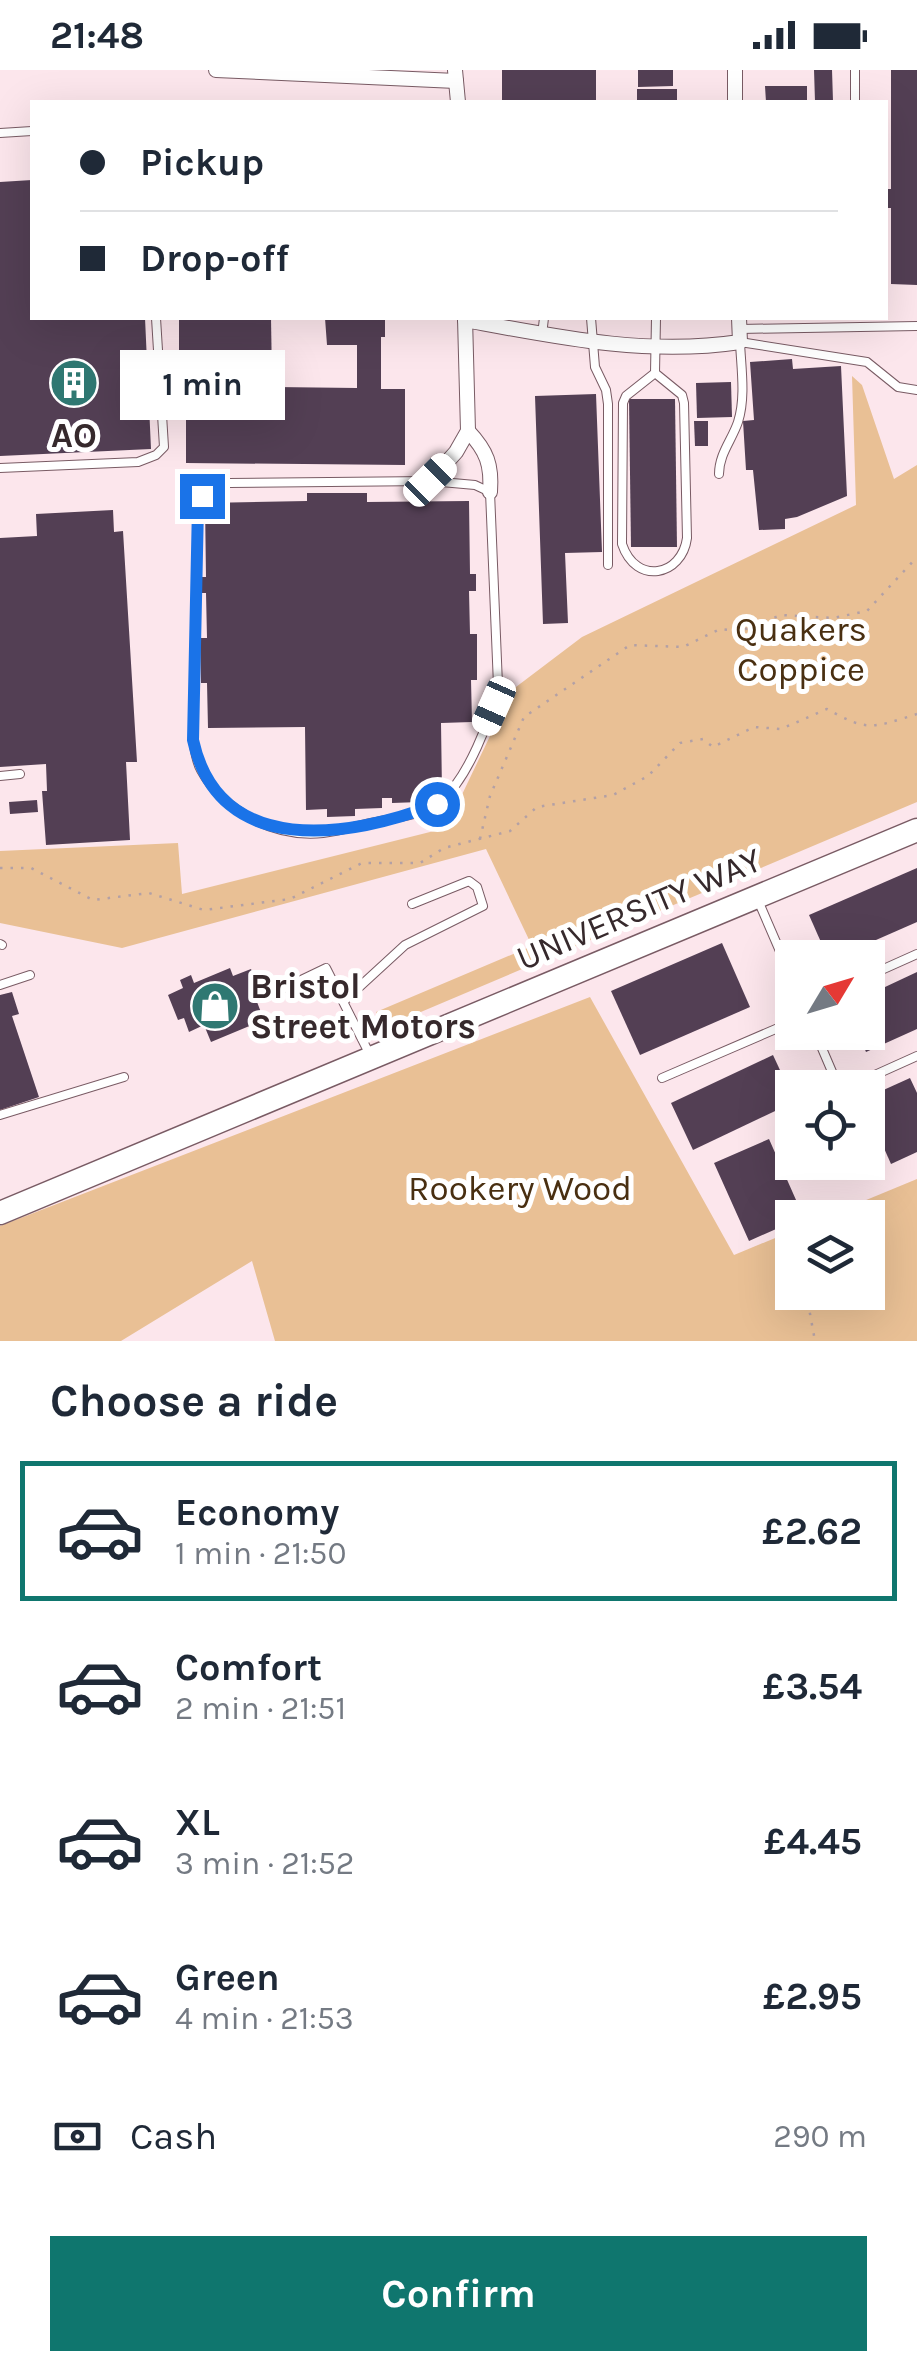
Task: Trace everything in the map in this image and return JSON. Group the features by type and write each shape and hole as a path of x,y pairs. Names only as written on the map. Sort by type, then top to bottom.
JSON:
{"highway":[{"name":"UNIVERSITY WAY","path":"0,1213 917,830"}],"street":[{"path":"216,70 456,76"},
{"path":"734,70 735,100"},
{"path":"430,480 456,452 468,431 465,320"},
{"path":"470,320 542,335 656,348 696,348 740,329"},
{"path":"468,431 488,456 492,470 490,492"}],"lane":[{"path":"855,70 855,100"},
{"path":"0,132 30,132"},
{"path":"0,468 138,462 156,455 164,446 156,320"},
{"path":"542,335 544,320"},
{"path":"592,320 591,341 608,404 608,565"},
{"path":"655,373 682,395 684,403 686,538 681,556 672,564 650,571 628,561 622,544 622,403 655,373 656,320"},
{"path":"740,329 917,326"},
{"path":"740,329 868,362 898,388 917,390"},
{"path":"719,474 719,460 742,408 740,329"},
{"path":"430,480 475,485 490,492 498,685 494,706 462,777 437,804 416,813 321,834 253,821 226,803 199,768 193,740 198,506 202,496 229,483 430,480"},
{"path":"0,776 20,774"},
{"path":"344,1001 405,945 482,906 477,887 470,881 412,904"},
{"path":"757,898 775,940"},
{"path":"885,968 917,954"},
{"path":"276,992 326,968 372,1059"},
{"path":"0,984 30,975"},
{"path":"662,1078 775,1029"},
{"path":"884,1070 917,1056"},
{"path":"0,1115 124,1077"}],"path":[{"path":"480,841 490,796 524,718 630,646 683,647 720,629 740,631 781,614 833,618 867,611 917,557"},
{"path":"0,868 31,868 93,900 149,893 204,910 290,899 362,864 420,863 444,848 510,830 537,808 613,794 648,776 680,742 702,739 713,747 754,727 780,729 826,708 858,726 885,724 917,714"},
{"path":"809,1310 814,1341"}],"green space":[{"name":"Quakers Coppice","path":"852,376 862,385 894,479 917,465 917,802 383,1028 376,1012 532,946 486,849 122,948 0,923 0,851 178,843 182,894 446,828 512,690 582,637 856,505"},
{"name":"Rookery Wood","path":"590,997 734,1255 775,1238 775,1310 885,1310 885,1200 866,1200 917,1179 917,1341 275,1341 252,1261 121,1341 0,1341 0,1226"}],"building":[{"path":"502,70 596,70 596,100 502,100"},
{"path":"638,70 673,70 673,86 638,87"},
{"path":"814,70 832,70 833,100 815,100"},
{"path":"891,70 917,70 917,285 891,284"},
{"path":"765,86 807,86 807,100 766,100"},
{"path":"637,89 677,89 677,100 637,100"},
{"name":"AO","path":"30,180 30,320 145,320 151,449 0,456 0,182"},
{"path":"179,320 271,320 272,379 179,380"},
{"path":"325,320 385,320 385,337 381,337 381,389 405,389 405,465 186,463 186,386 357,388 357,345 327,345"},
{"path":"792,359 793,369 841,366 847,496 785,519 785,529 759,530 753,470 746,470 743,421 754,420 750,362"},
{"path":"731,382 732,417 697,418 696,383"},
{"path":"596,394 602,552 565,553 568,623 543,624 535,396"},
{"path":"629,399 675,399 677,547 631,547"},
{"path":"694,421 708,421 708,446 695,446"},
{"path":"307,493 367,493 367,502 469,501 470,574 476,574 476,591 469,591 470,634 477,634 477,680 471,680 472,722 441,723 442,792 420,793 420,802 392,803 392,798 382,798 382,808 355,809 355,816 327,817 327,809 306,810 305,727 208,728 200,638 207,638 206,593 200,593 200,577 206,577 205,503 307,501"},
{"path":"113,510 114,532 123,531 137,762 126,762 130,840 46,845 42,791 47,791 46,764 0,767 0,538 37,536 36,514"},
{"path":"37,800 38,812 10,814 9,802"},
{"path":"917,868 917,922 876,940 820,940 809,915"},
{"path":"722,943 750,1007 640,1055 611,991"},
{"name":"Bristol Street Motors","path":"230,968 233,976 251,969 258,987 252,989 264,1020 211,1042 204,1025 189,1032 184,1018 178,1020 168,995 183,988 180,980 191,975 194,983"},
{"path":"917,972 917,1029 885,1043 885,987"},
{"path":"12,992 19,1014 12,1016 39,1097 0,1110 0,995"},
{"path":"773,1055 780,1070 775,1070 775,1111 693,1150 671,1103"},
{"path":"910,1078 917,1093 917,1152 891,1164 885,1150 885,1089"},
{"path":"769,1139 775,1153 775,1180 787,1180 796,1200 775,1200 775,1230 749,1241 714,1163"}],"place":[{"name":"AO","path":"74,383"},
{"name":"Bristol Street Motors","path":"215,1006"}],"route":[{"path":"202,496 198,506 193,740 199,768 226,803 253,821 289,830 321,834 416,813 437,804"}]}
